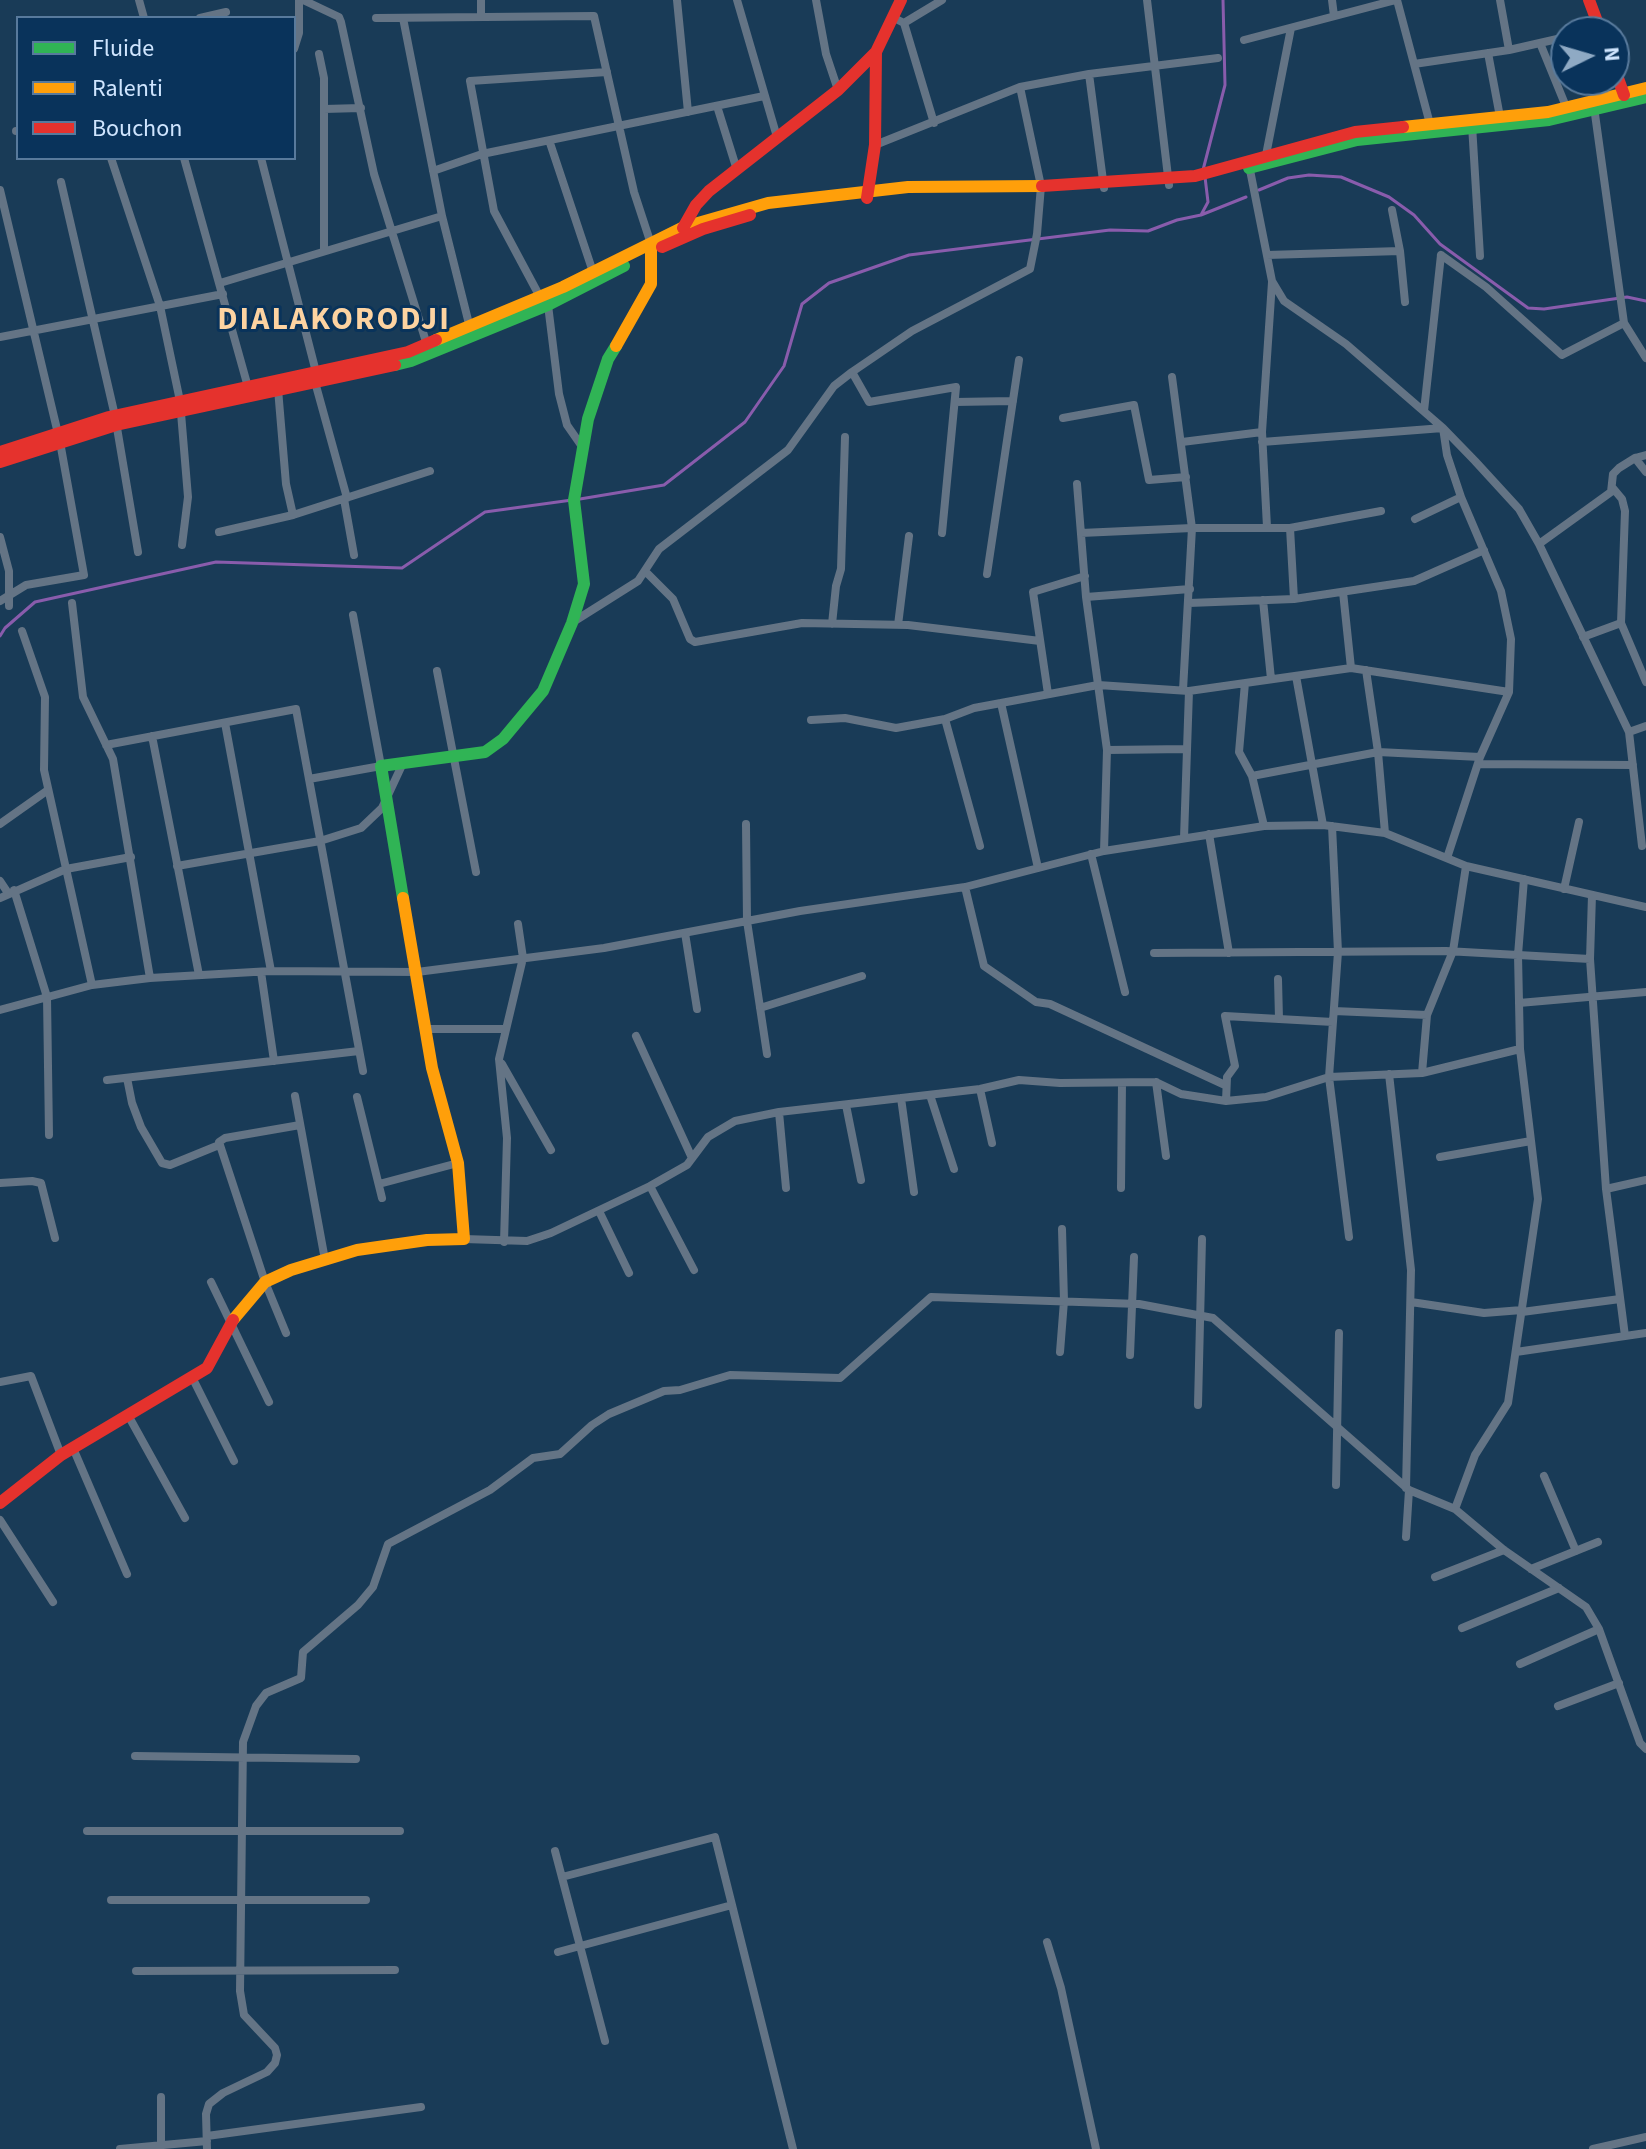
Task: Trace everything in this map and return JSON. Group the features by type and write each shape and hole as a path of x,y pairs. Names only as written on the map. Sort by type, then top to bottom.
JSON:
{"main road":[{"path":"675,241 702,198 838,90 876,52 899,21 901,0"},
{"path":"867,195 875,145 876,52"},
{"path":"1626,99 1646,88"},
{"path":"1267,159 1357,140 1568,112 1646,97"},
{"path":"0,452 248,387 411,361 544,301 652,247 684,227 768,203 867,195 1103,186 1196,178 1355,132 1430,124 1472,124 1500,117 1568,112"},
{"path":"180,405 278,389 427,345 544,301 593,272 652,247 765,210 867,195"},
{"path":"0,1503 61,1455 207,1368 235,1315 265,1282 291,1270 357,1250 427,1240 464,1239 458,1163 432,1068 381,766 485,752 503,739 543,691 572,623 584,584 574,500 588,419 608,359 651,284 652,247"},
{"path":"0,462 58,438"}],"street":[{"path":"296,43 301,0 339,17 374,174 427,345"},
{"path":"481,0 481,17"},
{"path":"677,0 688,112"},
{"path":"737,0 777,137"},
{"path":"816,0 826,54 838,90"},
{"path":"934,123 899,21 942,0"},
{"path":"1147,0 1168,181"},
{"path":"1332,0 1334,16"},
{"path":"1244,40 1397,0 1430,124"},
{"path":"1500,0 1509,50"},
{"path":"209,16 226,12"},
{"path":"376,18 594,16 634,192 652,247"},
{"path":"403,18 442,216 470,328"},
{"path":"1267,159 1291,28"},
{"path":"1414,64 1550,41"},
{"path":"1540,43 1568,112"},
{"path":"1488,53 1500,117"},
{"path":"319,54 324,78 324,251"},
{"path":"875,145 1020,87 1089,74 1218,58"},
{"path":"583,448 567,425 544,301 494,211 470,81 607,72"},
{"path":"1089,74 1103,186"},
{"path":"572,623 638,581 659,549 788,450 834,386 852,372 912,331 1030,269 1041,188 1020,87"},
{"path":"433,171 482,154 764,96"},
{"path":"717,106 737,172"},
{"path":"1593,106 1624,323 1646,358"},
{"path":"324,109 361,108"},
{"path":"1472,124 1480,256"},
{"path":"549,140 593,272"},
{"path":"112,160 160,306 180,405 188,497 182,545"},
{"path":"185,160 248,387"},
{"path":"262,160 346,498 354,555"},
{"path":"1249,164 1272,281 1262,432 1267,527"},
{"path":"61,182 95,319 138,552"},
{"path":"0,190 58,438 84,575 26,585 9,596 4,604"},
{"path":"1392,210 1405,302"},
{"path":"220,283 442,216"},
{"path":"1267,255 1400,251"},
{"path":"1424,411 1441,255 1486,287 1562,355 1624,323"},
{"path":"1272,281 1284,301 1346,344 1443,428 1519,509 1539,544 1629,732 1642,846"},
{"path":"0,337 223,294"},
{"path":"987,574 1019,360"},
{"path":"852,372 869,402 956,387 942,533"},
{"path":"1172,377 1192,528 1184,838"},
{"path":"278,389 286,484 293,515"},
{"path":"955,402 1013,401"},
{"path":"1063,418 1134,405 1149,480 1186,477"},
{"path":"1262,442 1443,428"},
{"path":"1443,428 1447,455 1461,497 1501,591 1511,639 1509,692 1479,760 1447,858"},
{"path":"1182,442 1262,432"},
{"path":"832,624 841,569 845,437"},
{"path":"1539,544 1611,492 1613,474 1635,458 1646,455"},
{"path":"1635,458 1646,472"},
{"path":"219,532 293,515 430,471"},
{"path":"1077,484 1086,597 1107,750 1104,851"},
{"path":"1612,487 1622,499 1625,511 1621,623 1646,682"},
{"path":"1415,519 1461,497"},
{"path":"1081,533 1290,528 1381,511"},
{"path":"1290,528 1294,599"},
{"path":"898,625 909,536"},
{"path":"0,537 9,596"},
{"path":"1189,603 1294,599 1414,581 1484,550"},
{"path":"646,572 673,599 690,639 695,642 779,626 832,624 898,625 1040,641"},
{"path":"1048,694 1033,592 1085,576"},
{"path":"1086,597 1190,589"},
{"path":"1343,592 1351,668"},
{"path":"1263,600 1271,679"},
{"path":"72,603 83,697 113,759 150,978"},
{"path":"309,779 381,766 353,615"},
{"path":"1583,637 1621,623"},
{"path":"22,631 45,697 44,770 92,985"},
{"path":"811,720 845,718 896,728 945,719 974,708 1098,685 1186,690 1351,668 1509,692"},
{"path":"1366,670 1378,752 1385,833"},
{"path":"437,671 476,872"},
{"path":"1296,676 1312,765 1327,825 1338,952 1329,1077 1349,1237"},
{"path":"1245,683 1239,752 1252,776 1264,826"},
{"path":"1001,703 1038,868"},
{"path":"106,745 296,709 363,1071"},
{"path":"945,719 980,846"},
{"path":"225,723 249,854 266,972 274,1061"},
{"path":"1629,732 1646,726"},
{"path":"152,736 199,975"},
{"path":"1107,750 1187,749"},
{"path":"1252,776 1378,752 1479,760 1633,765"},
{"path":"177,866 320,841 361,828 387,800 403,763"},
{"path":"0,824 48,790"},
{"path":"1564,889 1579,822"},
{"path":"746,824 747,921 767,1054"},
{"path":"0,1010 92,985 150,978 266,972 417,972 604,948 747,921 965,887 1104,851 1264,826 1327,825 1385,833 1466,866 1646,907"},
{"path":"1209,834 1229,953"},
{"path":"1091,854 1125,992"},
{"path":"7,894 66,869 131,857"},
{"path":"1422,1073 1427,1015 1453,951 1466,866"},
{"path":"1455,1509 1475,1455 1508,1403 1538,1199 1520,1049 1518,955 1524,879"},
{"path":"0,881 47,997 49,1135"},
{"path":"965,887 984,966 1036,1002 1050,1004 1225,1085"},
{"path":"1592,895 1590,959 1606,1189 1625,1336"},
{"path":"504,1242 507,1138 499,1059 523,958 518,924"},
{"path":"685,933 697,1009"},
{"path":"1154,953 1453,951 1590,959"},
{"path":"760,1008 862,976"},
{"path":"1278,979 1279,1019"},
{"path":"1519,1003 1646,992"},
{"path":"1334,1011 1427,1015"},
{"path":"1226,1101 1225,1085 1235,1066 1225,1016 1333,1022"},
{"path":"426,1029 506,1029"},
{"path":"636,1036 692,1158"},
{"path":"464,1239 527,1241 551,1233 687,1165 708,1137 735,1121 779,1112 980,1089 1019,1080 1156,1082 1181,1094 1226,1101 1266,1097 1329,1077 1422,1073 1520,1049"},
{"path":"107,1080 359,1051"},
{"path":"499,1059 551,1150"},
{"path":"1389,1074 1411,1270 1406,1537"},
{"path":"127,1078 141,1127 162,1163 170,1165 219,1145"},
{"path":"1156,1082 1166,1156"},
{"path":"1121,1188 1122,1083"},
{"path":"980,1089 992,1143"},
{"path":"930,1095 954,1169"},
{"path":"295,1096 325,1260"},
{"path":"357,1097 382,1198"},
{"path":"901,1098 914,1192"},
{"path":"846,1105 861,1180"},
{"path":"779,1112 786,1188"},
{"path":"286,1333 265,1282 219,1145 221,1139 300,1125"},
{"path":"1440,1157 1531,1141"},
{"path":"379,1184 458,1163"},
{"path":"1606,1189 1646,1180"},
{"path":"0,1183 41,1183 55,1238"},
{"path":"650,1186 694,1270"},
{"path":"599,1211 629,1273"},
{"path":"1060,1352 1064,1301 1062,1229"},
{"path":"1198,1405 1202,1239"},
{"path":"1130,1355 1134,1257"},
{"path":"211,1282 269,1402"},
{"path":"207,2142 209,2104 223,2093 267,2072 277,2055 275,2048 244,2015 240,1991 243,1742 256,1706 266,1693 301,1678 303,1652 358,1605 373,1587 388,1544 490,1490 533,1458 560,1454 609,1414 664,1391 680,1390 730,1375 840,1378 931,1297 1132,1304 1213,1318 1407,1489 1455,1509 1504,1550 1586,1607 1599,1629 1640,1743 1646,1749"},
{"path":"1411,1302 1484,1313 1620,1299"},
{"path":"1336,1485 1339,1333"},
{"path":"1516,1352 1646,1333"},
{"path":"0,1382 31,1376 61,1455"},
{"path":"192,1377 234,1461"},
{"path":"128,1415 185,1518"},
{"path":"73,1448 127,1574"},
{"path":"1544,1476 1576,1551"},
{"path":"0,1520 53,1602"},
{"path":"1531,1569 1598,1542"},
{"path":"1435,1577 1504,1550"},
{"path":"1462,1628 1559,1588"},
{"path":"1520,1664 1599,1629"},
{"path":"1558,1706 1619,1683"},
{"path":"135,1756 356,1759"},
{"path":"87,1831 400,1831"},
{"path":"562,1877 715,1837 793,2149"},
{"path":"555,1851 605,2041"},
{"path":"111,1900 366,1900"},
{"path":"558,1952 732,1905"},
{"path":"1047,1942 1061,1988 1096,2149"},
{"path":"136,1971 395,1970"},
{"path":"161,2097 161,2147"},
{"path":"120,2149 207,2142 421,2107"},
{"path":"1593,2149 1646,2137"}],"waterway":[{"path":"1203,170 1225,85 1223,0"},
{"path":"1259,190 1288,178 1309,175 1341,177 1389,197 1414,215 1440,244 1528,308 1544,309 1627,297 1646,301"},
{"path":"1201,215 1208,202 1205,177"},
{"path":"580,499 664,485 745,422 784,366 802,304 829,283 909,255 1110,230 1148,231 1246,197"},
{"path":"0,636 35,602 216,562 402,568 485,512 572,500"}],"traffic: fast":[{"path":"1249,168 1357,140 1549,120 1646,97"},
{"path":"395,365 548,305 624,266"},
{"path":"403,898 381,766 485,752 503,739 543,691 572,623 584,584 574,500 588,419 608,359 616,346"}],"traffic: slow":[{"path":"1403,127 1548,112 1646,88"},
{"path":"436,340 563,287 684,227 768,203 908,187 1042,186"},
{"path":"616,346 651,284 651,244"},
{"path":"233,1320 265,1282 291,1270 357,1250 427,1240 464,1239 458,1163 432,1068 403,898"}],"traffic: jam":[{"path":"683,228 696,205 709,191 838,90 876,52 901,0"},
{"path":"1589,0 1595,16"},
{"path":"867,198 875,145 876,52"},
{"path":"1042,186 1195,176 1355,132 1403,127"},
{"path":"662,247 703,229 750,215"},
{"path":"0,452 109,417 408,352 436,340"},
{"path":"0,462 116,425 395,365"},
{"path":"0,1503 61,1455 207,1368 233,1320"}],"district":[{"name":"DIALAKORODJI","path":"334,322"}]}
